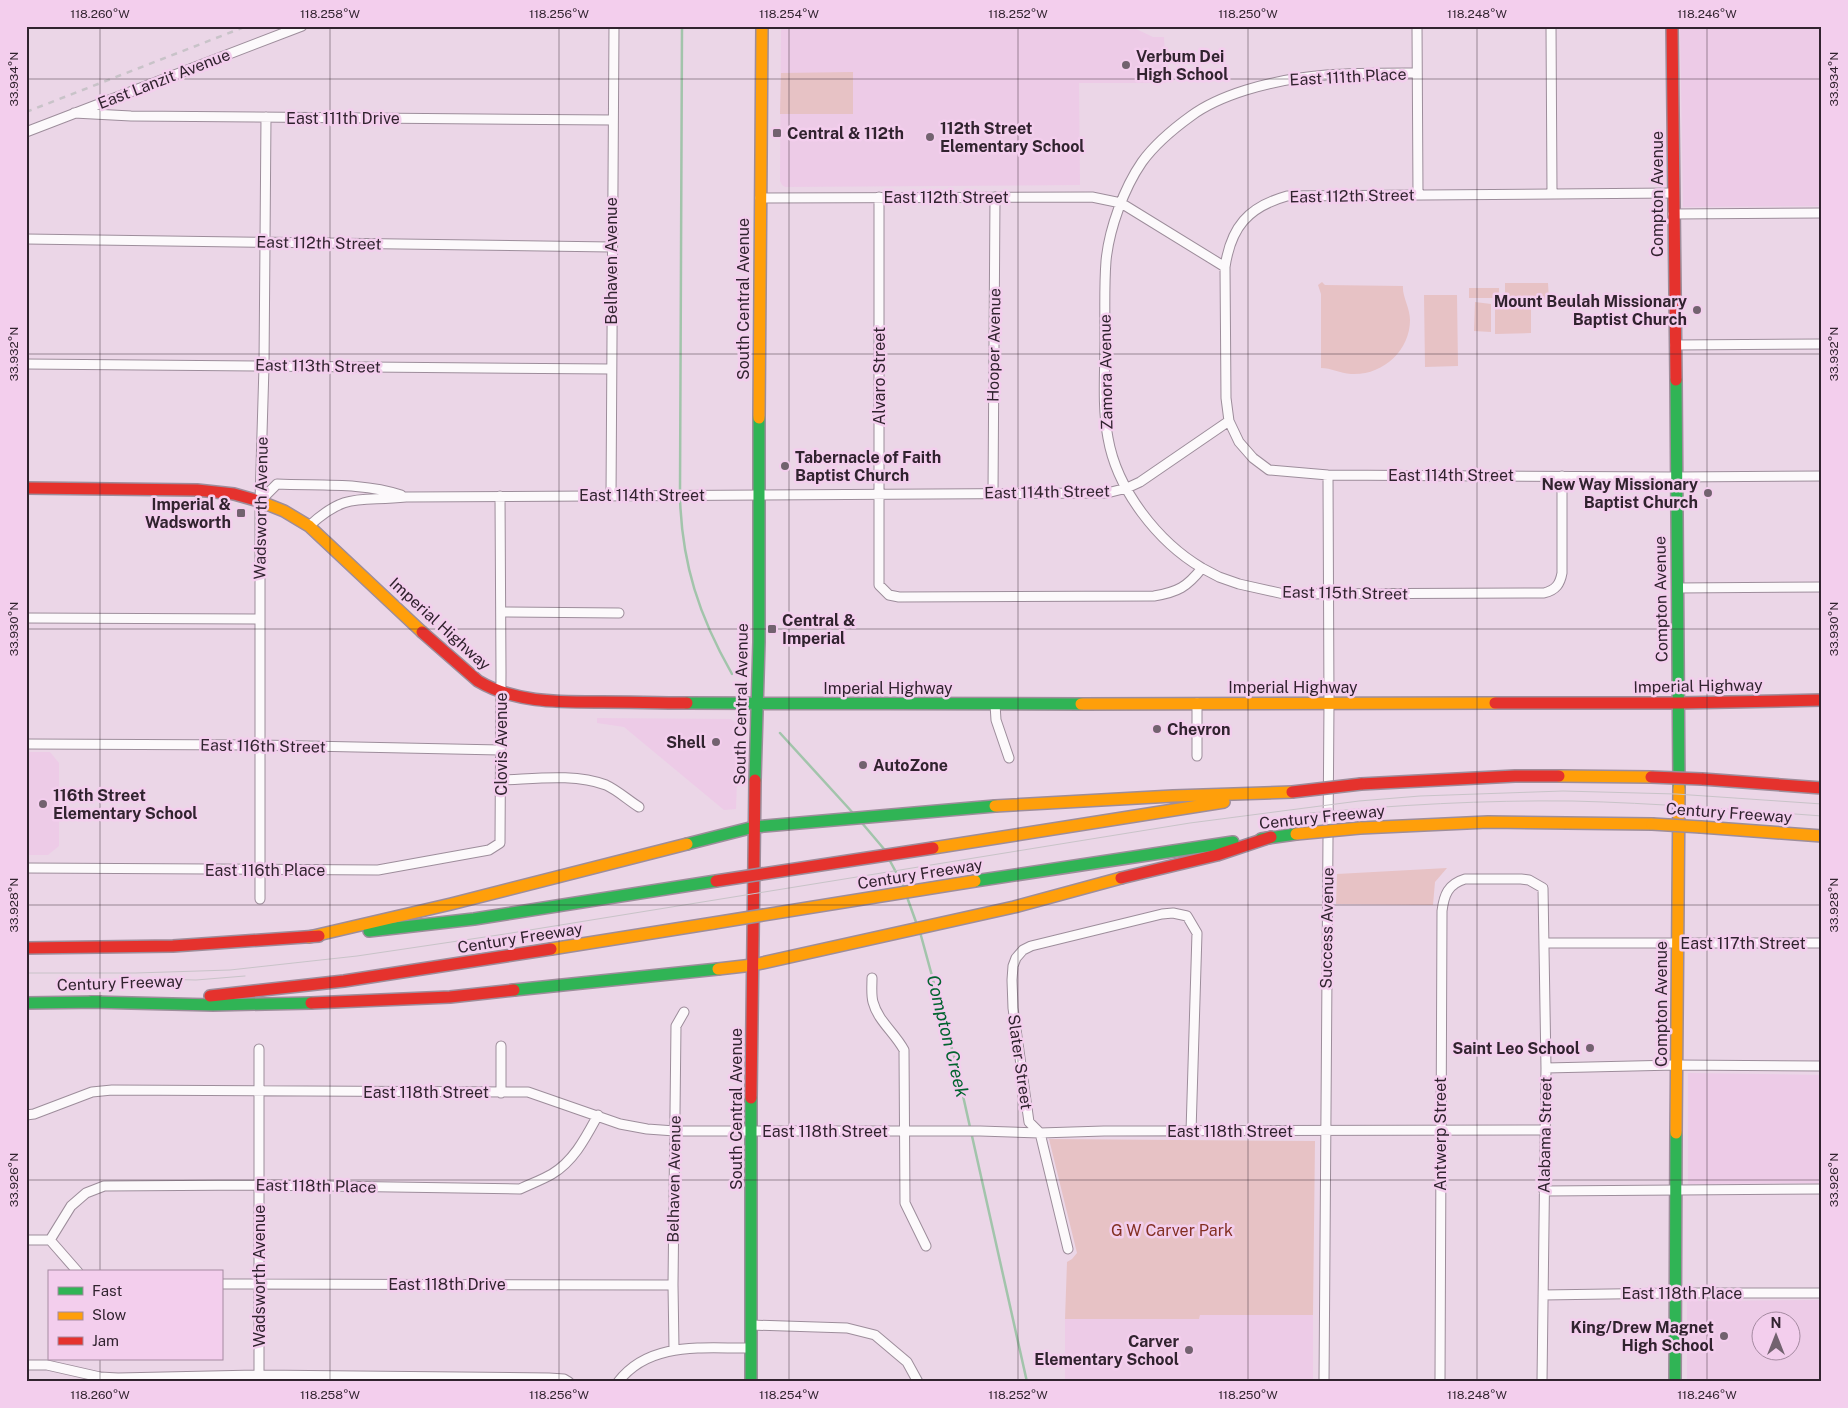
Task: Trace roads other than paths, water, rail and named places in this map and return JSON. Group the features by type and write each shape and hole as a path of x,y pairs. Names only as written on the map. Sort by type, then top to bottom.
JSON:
{"main road":[{"name":"South Central Avenue","path":"751,1382 754,827 757,704 762,26"},
{"name":"Compton Avenue","path":"1672,26 1678,588 1675,1382"},
{"name":"Imperial Highway","path":"26,488 197,490 234,494 260,501 284,511 310,526 465,671 488,687 502,693 530,700 548,702 757,704 1678,703 1822,700"},
{"name":"Century Freeway","path":"26,948 158,947 230,944 474,919 1292,792 1361,784 1515,776 1651,777 1822,788"},
{"path":"309,937 452,904 754,827 998,806 1163,796 1292,792"},
{"name":"Century Freeway","path":"26,1003 91,1002 228,994 344,982 975,881 1271,837 1360,828 1496,822 1652,824 1822,836"},
{"path":"91,1002 213,1005 450,997 753,965 1014,907 1155,869 1217,855 1271,837"}],"street":[{"name":"East Lanzit Avenue","path":"26,132 302,26"},
{"name":"Belhaven Avenue","path":"611,496 610,369 614,26"},
{"path":"1417,26 1418,194"},
{"path":"1551,26 1552,193"},
{"name":"East 111th Place","path":"1121,203 1140,165 1150,152 1180,125 1210,104 1265,84 1303,76 1417,73"},
{"name":"East 111th Drive","path":"74,113 266,117 613,120"},
{"name":"Wadsworth Avenue","path":"260,899 260,501 264,366 266,117"},
{"name":"East 112th Street","path":"760,198 1092,196 1121,203 1225,267 1231,240 1247,217 1270,201 1287,196 1674,193"},
{"name":"Hooper Avenue","path":"993,494 996,196"},
{"name":"Alvaro Street","path":"879,197 879,585 889,595 899,598 1154,596 1182,589 1193,580 1202,568"},
{"name":"Zamora Avenue","path":"1121,203 1110,238 1106,259 1105,406 1108,438 1119,473 1127,488 1157,531 1170,545 1202,568"},
{"path":"1673,214 1822,214"},
{"name":"East 112th Street","path":"26,239 611,247"},
{"path":"1225,267 1226,398 1229,420"},
{"path":"1675,345 1822,344"},
{"name":"East 113th Street","path":"26,364 610,369"},
{"name":"East 114th Street","path":"310,526 323,513 339,503 357,498 1107,493 1127,488 1140,482 1229,420 1239,442 1253,458 1269,470 1328,475 1822,476"},
{"name":"Success Avenue","path":"1324,1382 1329,703 1328,475"},
{"name":"East 115th Street","path":"1202,568 1218,577 1261,590 1284,594 1532,594 1552,591 1558,586 1562,572 1562,476"},
{"name":"East 114th Street","path":"260,501 276,484 363,487 388,491 406,497"},
{"name":"Clovis Avenue","path":"500,496 502,693 500,842"},
{"path":"1678,588 1822,587"},
{"path":"501,612 619,613"},
{"path":"26,618 260,619"},
{"path":"995,704 996,720 1009,758"},
{"path":"1197,704 1197,756"},
{"name":"East 116th Street","path":"26,744 500,750"},
{"path":"500,780 557,778 586,780 607,786 639,807"},
{"name":"East 116th Place","path":"26,868 378,870 489,850 500,842"},
{"name":"Antwerp Street","path":"1440,1382 1440,1131 1442,911 1444,896 1449,888 1458,881 1465,879 1521,879 1529,880 1543,888"},
{"name":"Alabama Street","path":"1542,1382 1546,1068 1543,888"},
{"name":"Slater Street","path":"1068,1249 1040,1133 1029,1122 1013,1008 1013,966 1022,950 1031,946 1162,914 1173,913 1187,916 1197,933 1191,1132"},
{"name":"East 117th Street","path":"1544,943 1822,943"},
{"path":"872,978 873,1001 879,1016 899,1040 904,1050 905,1203 926,1246"},
{"name":"Belhaven Avenue","path":"674,1349 676,1026 684,1012"},
{"path":"501,1046 501,1092"},
{"name":"Wadsworth Avenue","path":"258,1049 259,1379"},
{"path":"1546,1068 1676,1065 1822,1066"},
{"name":"East 118th Street","path":"26,1116 92,1092 112,1090 528,1092 620,1124 647,1129 675,1131 980,1131 1040,1133 1104,1131 1544,1130"},
{"name":"East 118th Place","path":"50,1240 71,1206 86,1193 104,1186 520,1188 553,1174 566,1164 577,1152 598,1115"},
{"path":"1544,1191 1822,1189"},
{"path":"26,1240 50,1240 76,1270"},
{"name":"East 118th Drive","path":"222,1284 673,1285"},
{"name":"East 118th Place","path":"1543,1295 1822,1293"},
{"path":"751,1325 847,1328 875,1335 907,1362 918,1382"},
{"path":"618,1382 629,1369 646,1357 674,1349 751,1348"},
{"path":"26,1365 47,1365 100,1377 118,1378 549,1378 564,1379 570,1382"}],"waterway":[{"path":"680,492 682,26"},
{"path":"680,498 684,545 694,589 710,631 732,674"},
{"name":"Compton Creek","path":"780,733 853,813"},
{"name":"Compton Creek","path":"862,823 884,849"},
{"name":"Compton Creek","path":"890,861 904,887"},
{"name":"Compton Creek","path":"907,897 916,922"},
{"name":"Compton Creek","path":"920,932 955,1060 1027,1382"}],"tram line":[{"path":"26,973 136,973 230,970 357,956 505,934 1190,823 1359,801 1420,796 1563,791 1676,794 1822,804"},
{"path":"1310,813 1506,801 1572,801 1666,805 1822,816"},
{"path":"155,979 196,980 245,976"}],"railway":[{"path":"26,112 247,26"}],"place":[{"name":"Verbum Dei High School","path":"1126,65"},
{"name":"Central & 112th","path":"777,133"},
{"name":"112th Street Elementary School","path":"930,137"},
{"name":"Mount Beulah Missionary Baptist Church","path":"1697,310"},
{"name":"Tabernacle of Faith Baptist Church","path":"785,466"},
{"name":"New Way Missionary Baptist Church","path":"1708,493"},
{"name":"Imperial & Wadsworth","path":"241,513"},
{"name":"Central & Imperial","path":"772,629"},
{"name":"Chevron","path":"1157,729"},
{"name":"Shell","path":"716,742"},
{"name":"AutoZone","path":"863,765"},
{"name":"116th Street Elementary School","path":"43,804"},
{"name":"Saint Leo School","path":"1590,1048"},
{"name":"King/Drew Magnet High School","path":"1724,1336"},
{"name":"Carver Elementary School","path":"1189,1350"}],"park label":[{"name":"G W Carver Park","path":"1172,1230"}]}
